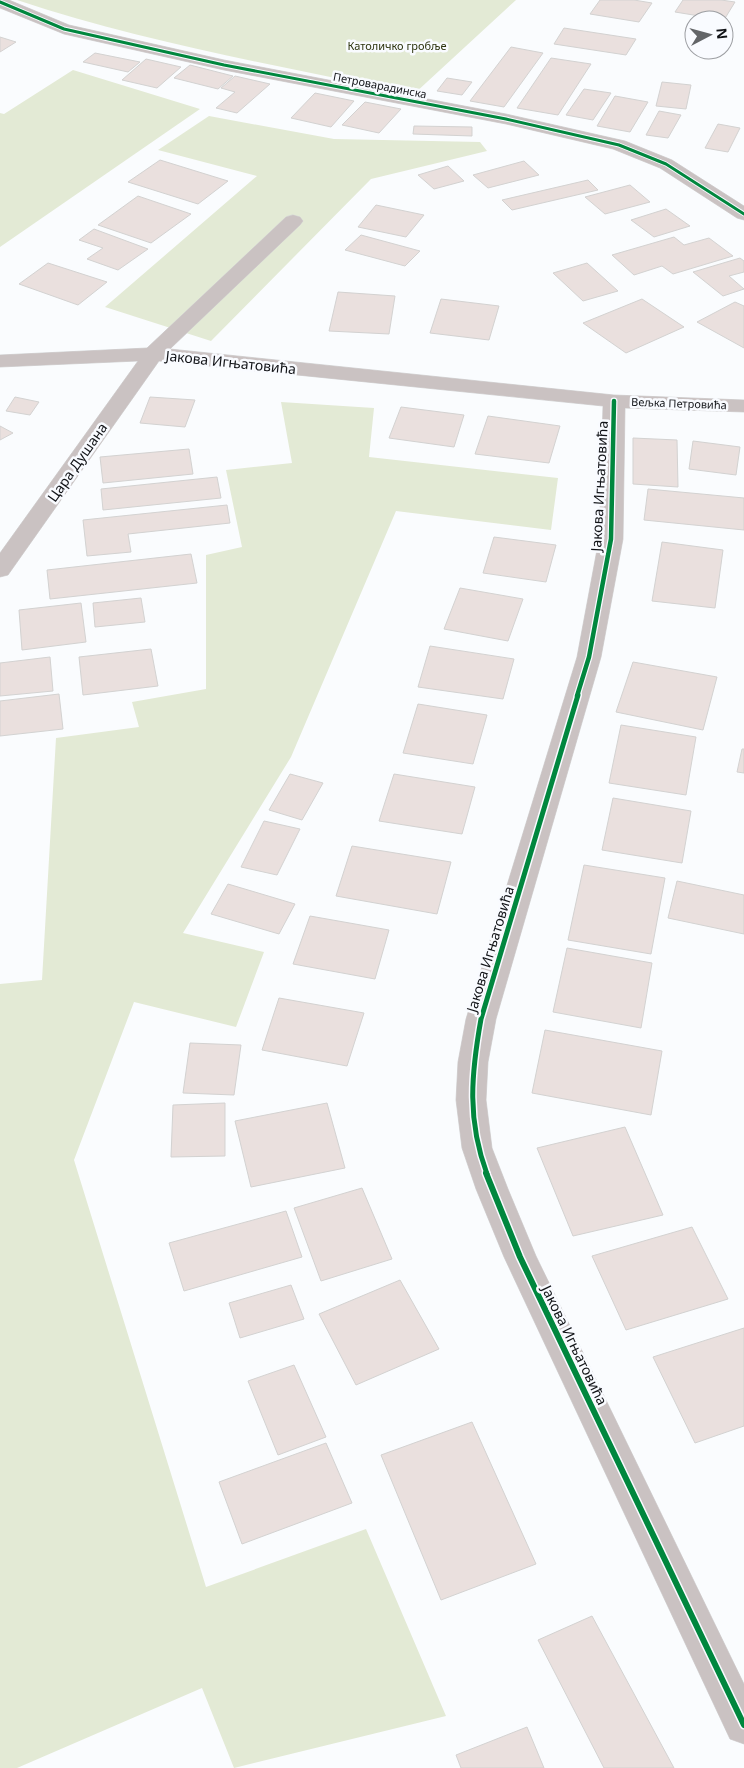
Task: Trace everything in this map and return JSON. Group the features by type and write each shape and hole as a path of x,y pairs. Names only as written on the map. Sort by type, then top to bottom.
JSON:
{"street":[{"name":"Петроварадинска","path":"0,2 64,29 224,65 506,119 619,145 666,164 744,214"},
{"name":"Јакова Игњатовића","path":"153,354 293,221"},
{"name":"Јакова Игњатовића","path":"0,361 153,354 614,401 610,539 589,657 481,1019 473,1062 471,1100 477,1148 520,1257 744,1725"},
{"name":"Цара Душана","path":"0,570 153,354"},
{"name":"Вељка Петровића","path":"614,401 744,406"}],"green space":[{"name":"Католичко гробље","path":"17,0 516,0 414,94 164,41 115,29"},
{"path":"73,70 200,109 0,247 0,113 4,114"},
{"path":"209,116 334,139 480,142 487,151 371,179 211,341 105,307 257,176 158,150"},
{"path":"281,402 374,408 369,457 558,478 551,530 396,511 291,757 183,933 264,952 236,1027 134,1002 74,1160 206,1587 366,1529 446,1716 234,1768 202,1688 17,1768 0,1768 0,984 42,980 56,738 139,727 132,702 206,689 206,555 242,547 226,470 292,463"}],"building":[{"path":"600,0 634,0 652,3 639,22 590,14"},
{"path":"683,0 735,2 730,10 684,10 684,13 675,12"},
{"path":"564,28 636,39 626,55 554,44"},
{"path":"0,37 16,42 0,52"},
{"path":"511,47 543,53 504,107 470,101"},
{"path":"95,53 140,62 128,72 83,62"},
{"path":"551,58 591,64 558,115 517,108"},
{"path":"146,59 181,67 157,88 122,80"},
{"path":"190,65 233,76 218,89 174,78"},
{"path":"235,76 270,84 237,113 216,108 235,92 221,88"},
{"path":"447,78 472,82 462,95 437,91"},
{"path":"662,82 691,85 686,109 656,106"},
{"path":"584,89 611,93 593,120 566,115"},
{"path":"315,93 354,101 331,127 291,118"},
{"path":"615,96 648,102 630,132 597,126"},
{"path":"365,102 401,109 379,133 342,125"},
{"path":"659,111 681,115 668,138 646,135"},
{"path":"718,124 740,128 728,152 705,148"},
{"path":"414,126 472,127 472,136 413,134"},
{"path":"160,160 228,181 198,204 128,182"},
{"path":"524,161 539,175 488,188 473,175"},
{"path":"448,166 464,181 434,189 418,175"},
{"path":"588,180 598,190 512,210 502,200"},
{"path":"630,185 650,202 605,214 585,197"},
{"path":"138,196 191,214 151,243 98,225"},
{"path":"376,205 424,215 406,237 358,227"},
{"path":"666,209 690,226 654,237 631,220"},
{"path":"94,229 148,249 118,270 87,259 103,248 79,240"},
{"path":"361,235 420,251 405,266 345,250"},
{"path":"674,237 684,245 709,238 733,256 673,274 662,266 634,275 612,255"},
{"path":"740,258 744,261 744,272 729,276 744,289 723,296 693,272"},
{"path":"48,263 107,282 78,305 19,284"},
{"path":"587,263 618,291 583,301 553,273"},
{"path":"338,292 395,296 389,334 329,331"},
{"path":"441,299 499,306 489,340 430,333"},
{"path":"642,299 684,327 626,353 583,323"},
{"path":"735,302 744,306 744,348 697,322"},
{"path":"15,397 39,402 30,415 6,411"},
{"path":"150,397 195,400 185,427 140,423"},
{"path":"401,407 464,415 454,447 389,438"},
{"path":"488,416 560,426 549,463 475,454"},
{"path":"0,426 13,433 0,440"},
{"path":"633,438 677,440 678,487 633,484"},
{"path":"693,441 740,447 736,475 689,469"},
{"path":"189,449 193,474 103,483 100,457"},
{"path":"217,477 221,498 103,510 101,489"},
{"path":"648,489 744,498 744,530 644,520"},
{"path":"227,505 230,523 128,534 131,552 87,556 83,520"},
{"path":"494,537 556,545 546,582 483,573"},
{"path":"662,542 723,550 715,608 652,601"},
{"path":"191,554 197,583 50,599 47,570"},
{"path":"460,588 523,599 508,641 444,629"},
{"path":"141,598 145,622 95,627 93,603"},
{"path":"81,603 86,642 22,650 19,610"},
{"path":"430,646 514,659 503,699 418,687"},
{"path":"151,649 158,686 83,695 79,657"},
{"path":"50,657 53,691 0,696 0,663"},
{"path":"633,662 717,677 703,730 616,712"},
{"path":"59,694 63,729 0,736 0,701"},
{"path":"418,704 487,715 473,764 403,753"},
{"path":"621,725 696,737 686,795 609,783"},
{"path":"742,749 744,749 744,773 737,772"},
{"path":"290,774 323,783 302,820 269,810"},
{"path":"394,774 475,787 462,834 379,821"},
{"path":"613,798 691,811 682,863 602,850"},
{"path":"264,821 300,829 277,875 241,867"},
{"path":"352,846 451,862 437,914 336,896"},
{"path":"584,865 665,878 651,954 568,940"},
{"path":"677,881 744,895 744,934 668,918"},
{"path":"228,884 295,904 279,934 211,914"},
{"path":"310,916 389,930 375,979 293,964"},
{"path":"567,948 652,963 641,1028 553,1012"},
{"path":"279,998 364,1013 347,1066 262,1050"},
{"path":"545,1030 662,1051 651,1115 532,1093"},
{"path":"190,1043 241,1045 234,1095 183,1093"},
{"path":"225,1103 225,1156 171,1157 173,1105"},
{"path":"327,1103 345,1168 251,1187 235,1121"},
{"path":"625,1127 663,1215 573,1236 537,1148"},
{"path":"362,1188 392,1259 321,1281 294,1208"},
{"path":"286,1211 302,1257 184,1291 169,1243"},
{"path":"692,1227 728,1299 626,1330 592,1256"},
{"path":"400,1280 439,1349 356,1385 319,1314"},
{"path":"291,1285 304,1319 240,1338 229,1303"},
{"path":"744,1328 744,1426 695,1443 653,1357"},
{"path":"294,1365 326,1437 278,1455 248,1381"},
{"path":"472,1422 536,1564 441,1600 381,1455"},
{"path":"326,1443 352,1503 242,1544 219,1482"},
{"path":"592,1616 674,1768 604,1768 538,1640"},
{"path":"527,1727 544,1768 461,1768 456,1755"}],"cycle path":[{"path":"0,2 64,29 224,65 506,119 619,145 666,164 744,214"},
{"path":"614,401 611,539 589,657 481,1019 473,1062 471,1100 477,1148 520,1257 744,1725"}]}
